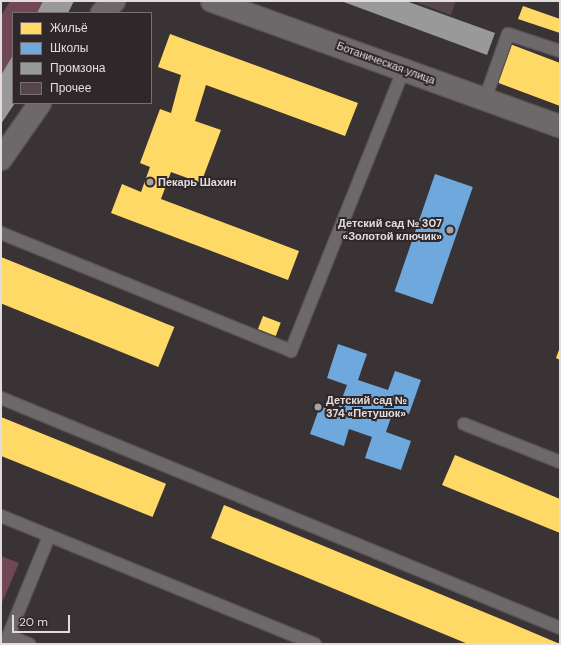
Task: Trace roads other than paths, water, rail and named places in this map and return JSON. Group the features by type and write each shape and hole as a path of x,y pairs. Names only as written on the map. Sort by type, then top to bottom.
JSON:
{"street":[{"path":"103,12 114,1"},
{"name":"Ботаническая улица","path":"212,1 560,126"},
{"path":"1,159 39,104"}],"lane":[{"path":"485,99 508,34 560,51"},
{"path":"1,233 291,351 404,69"},
{"path":"1,398 560,628"},
{"path":"464,424 560,462"},
{"path":"1,516 316,644"},
{"path":"29,644 7,640 49,536"}],"place":[{"name":"Пекарь Шахин","path":"150,182"},
{"name":"Детский сад № 307 «Золотой ключик»","path":"450,230"},
{"name":"Детский сад № 374 «Петушок»","path":"318,407"}]}
